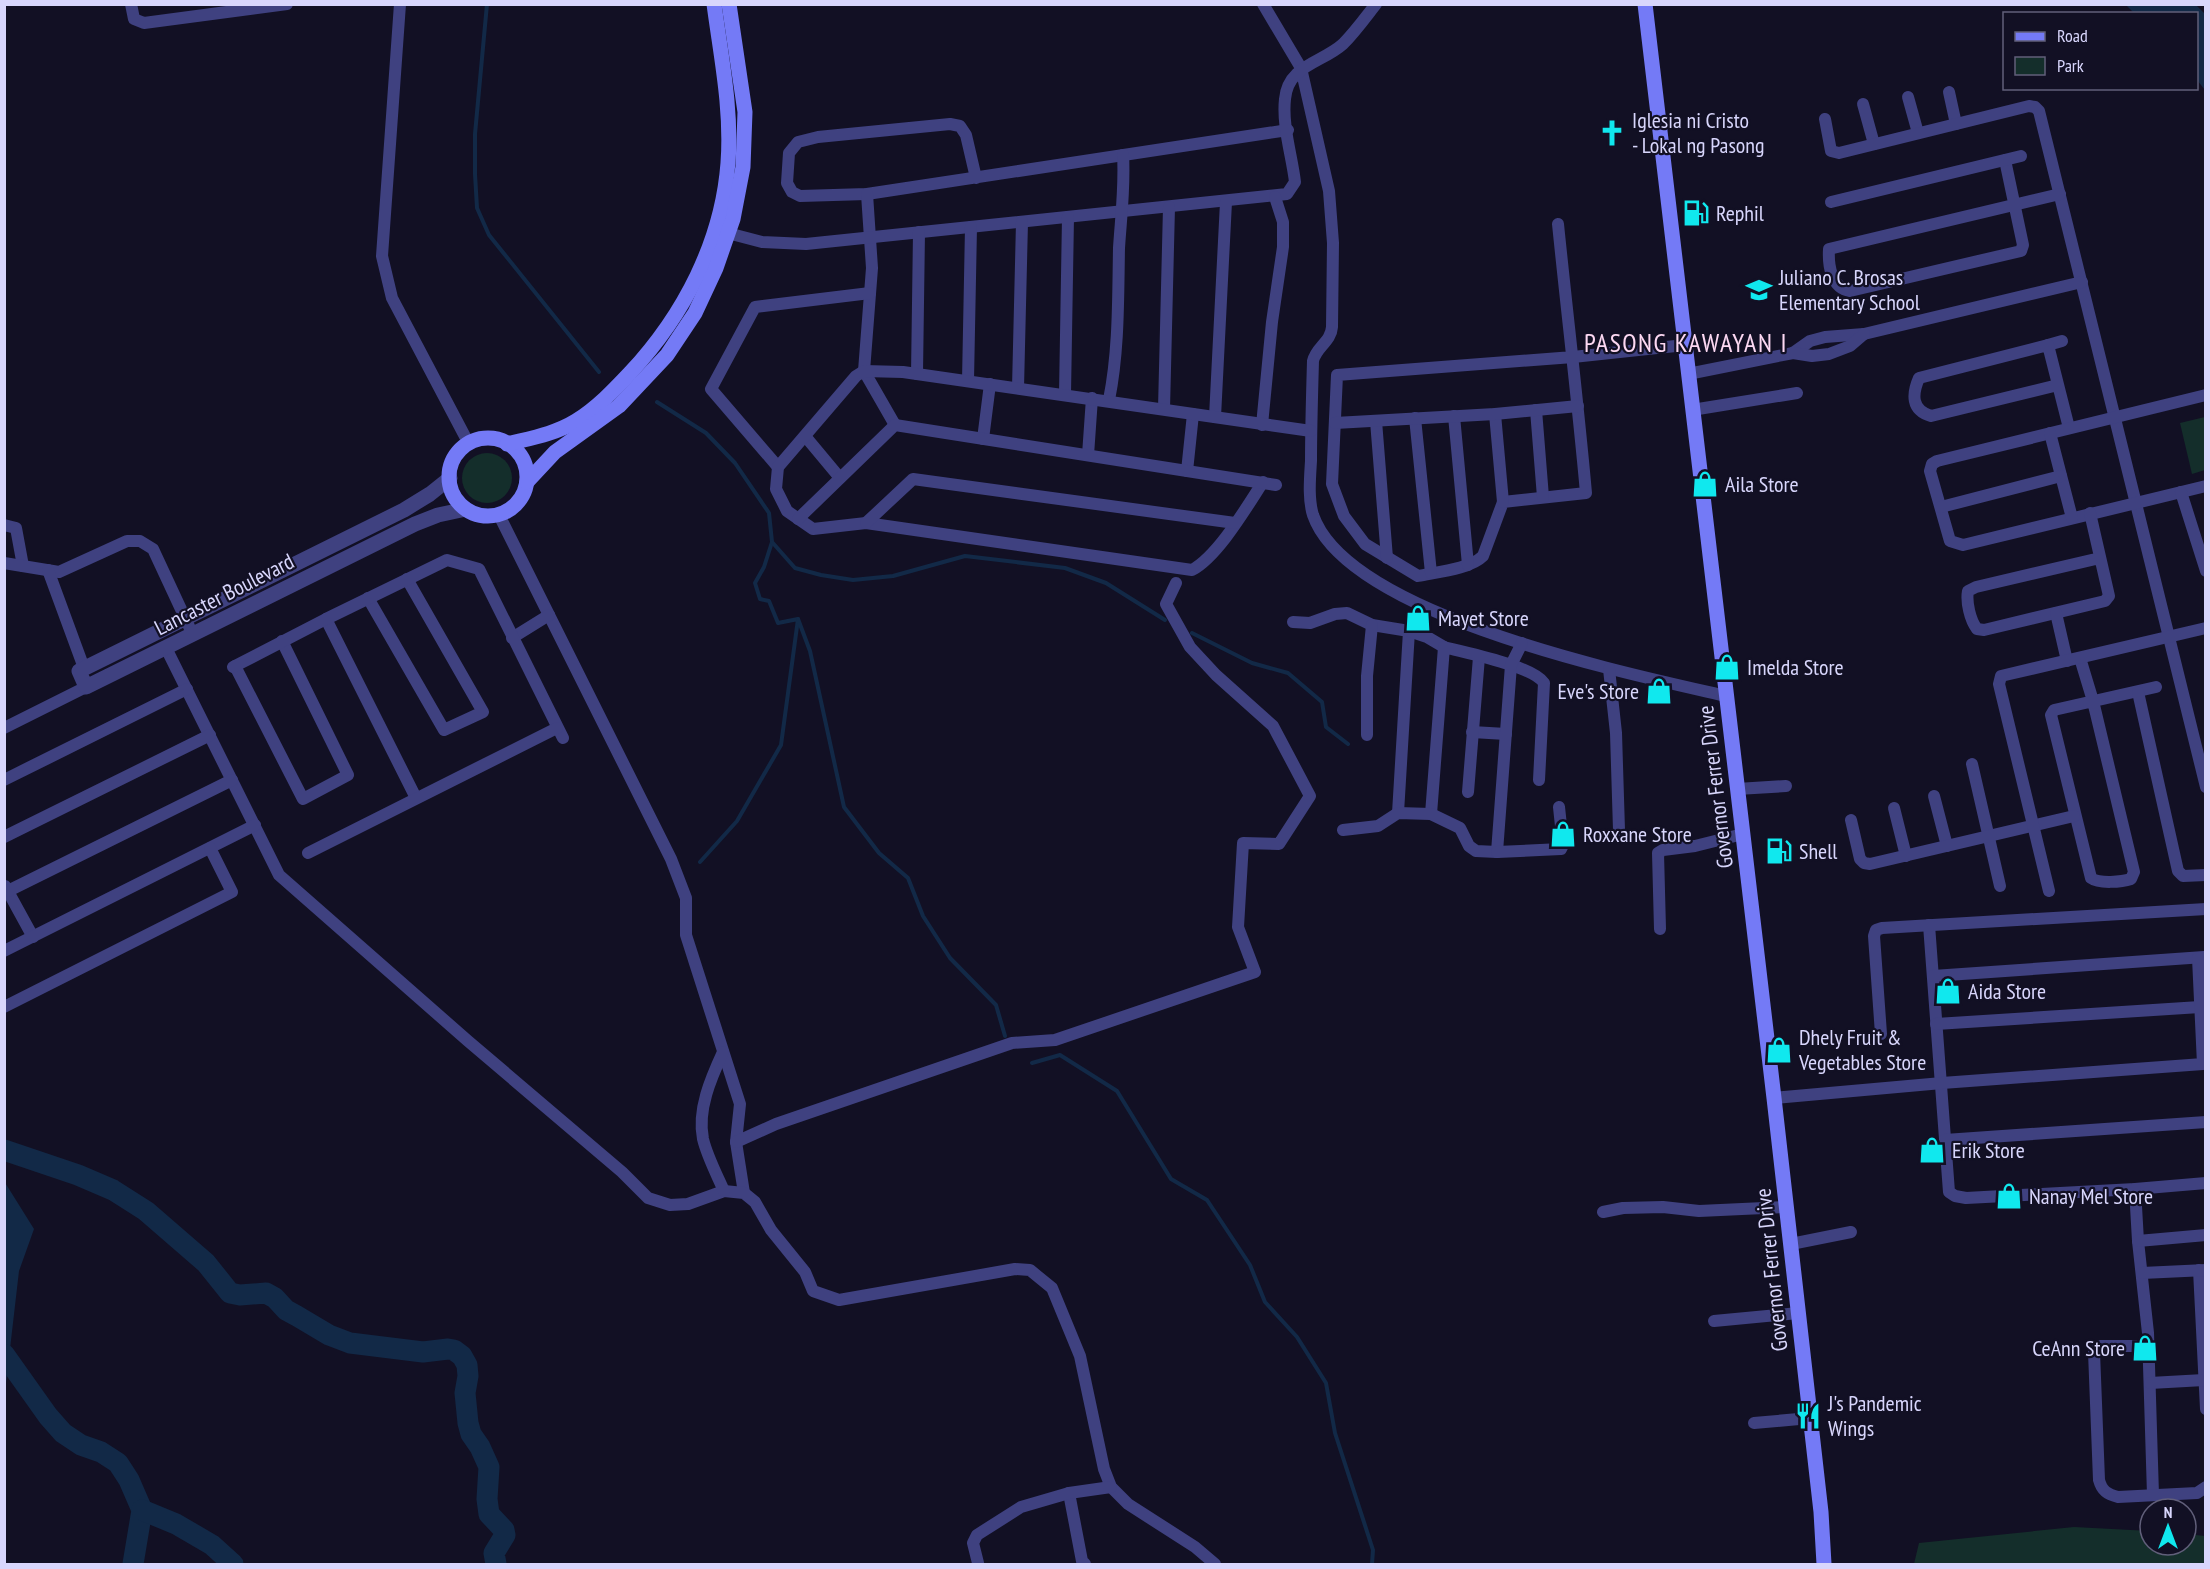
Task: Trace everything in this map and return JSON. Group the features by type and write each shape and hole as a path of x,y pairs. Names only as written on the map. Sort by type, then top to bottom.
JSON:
{"main road":[{"path":"714,4 729,113 728,164 719,216 722,231 716,268 695,314 667,355 619,406 555,452 527,482 518,502 510,509 499,514 479,515 466,509 456,499 450,478 456,457 469,444 486,439 507,444 544,436 576,421 609,395 655,346 682,306 722,231 734,219 743,167 745,112 729,4"},
{"name":"Governor Ferrer Drive","path":"1645,4 1791,1244 1821,1512 1824,1564"},
{"path":"507,444 523,460 527,482"}],"street":[{"path":"131,4 134,19 144,23 287,4"},
{"path":"400,4 382,256 392,298 469,444"},
{"path":"1263,4 1301,68 1329,191 1333,243 1332,327 1329,339 1316,351 1313,361 1310,499 1314,516 1327,539 1335,549 1372,580 1432,611 1521,643 1609,669 1726,696"},
{"path":"722,231 762,242 806,244 1287,194 1295,182 1284,111 1285,96 1290,84 1301,68 1333,52 1341,45 1376,4"},
{"path":"1949,92 1956,123"},
{"path":"1908,97 1918,133"},
{"path":"1863,104 1874,144"},
{"path":"1825,119 1831,150 1834,153 2030,106 2039,111 2205,787"},
{"path":"976,178 966,135 960,126 950,124 818,137 798,142 789,153 787,183 792,192 800,196 867,194 976,178 1288,130"},
{"path":"1109,400 1115,368 1124,182 1123,155"},
{"path":"1831,202 2021,156"},
{"path":"2005,160 2015,204 2024,245 2021,250 1850,291 1841,290 1836,286 1828,258 1829,249 2015,204 2060,194"},
{"path":"867,194 872,268 864,371 895,425"},
{"path":"1262,425 1272,322 1283,247 1283,222 1275,197"},
{"path":"1215,417 1226,202"},
{"path":"1164,409 1168,207"},
{"path":"1065,394 1068,217"},
{"path":"1018,388 1022,222"},
{"path":"1503,502 1586,493 1558,224"},
{"path":"968,381 971,227"},
{"path":"917,374 919,232"},
{"path":"1688,374 1793,353 1812,356 1829,354 1851,346 1864,334 2082,282"},
{"path":"778,467 711,389 755,307 870,293"},
{"path":"2058,385 1931,416 1921,413 1916,406 1914,389 1919,378 2062,341"},
{"path":"1495,414 1503,502 1483,556 1476,563 1418,576 1365,544 1344,516 1332,484 1337,375 1573,357 1685,345"},
{"path":"2048,345 2069,428"},
{"path":"1263,482 1236,523 1204,564 1192,570 866,524 813,530 787,511 776,489 778,467 856,376 864,371 917,374 1311,431"},
{"path":"983,439 990,384"},
{"path":"1692,410 1797,393"},
{"path":"2205,395 1937,460 1932,464 1930,471 1950,541 1963,545 2135,501 2205,486"},
{"path":"1088,455 1092,398"},
{"path":"1335,423 1495,414 1578,406"},
{"path":"1536,410 1543,497"},
{"path":"1187,471 1193,414"},
{"path":"1454,416 1468,565"},
{"path":"1415,418 1431,573"},
{"path":"1376,421 1387,558"},
{"path":"895,425 1276,485"},
{"path":"798,519 895,425"},
{"path":"2050,433 2072,518"},
{"path":"804,436 840,478"},
{"path":"1941,507 2061,476"},
{"name":"Lancaster Boulevard","path":"82,670 404,510 450,478"},
{"path":"866,524 912,479 1236,523"},
{"path":"2181,492 2200,535 2205,571"},
{"name":"Lancaster Boulevard","path":"4,728 415,524 438,515 466,509"},
{"path":"2090,513 2109,596 2105,601 1984,630 1977,629 1974,625 1966,598 1968,591 1976,587 2100,558"},
{"path":"499,514 671,859 686,898 686,935 740,1104 736,1142 744,1193"},
{"path":"4,525 16,528 23,566"},
{"path":"4,563 59,572 127,541 140,541 153,549 193,635"},
{"path":"282,641 348,775 303,799 234,666 282,641 368,598 447,560 479,569 560,733 416,798 308,853"},
{"path":"48,570 86,687"},
{"path":"368,598 444,730 483,712 407,579"},
{"path":"736,1142 776,1124 1012,1043 1055,1040 1255,972 1238,927 1243,843 1279,844 1310,796 1273,726 1216,675 1190,646 1166,604 1176,583"},
{"path":"1293,622 1310,623 1335,614 1347,613 1372,625 1409,631 1427,637 1444,647 1511,665 1540,677 1544,683 1539,780"},
{"path":"2056,613 2067,662"},
{"path":"512,638 549,615"},
{"path":"326,619 416,798"},
{"path":"1367,735 1366,676 1372,625"},
{"path":"2049,891 1999,684 2001,676 2205,628"},
{"path":"1398,813 1409,631"},
{"path":"1497,852 1511,665 1521,643"},
{"path":"1431,814 1444,647"},
{"path":"166,648 279,875 622,1172 648,1198 670,1206 688,1204 724,1191 744,1193 755,1202 771,1230 805,1272 813,1292 839,1300 1015,1269 1030,1270 1052,1288 1080,1356 1104,1469 1111,1487 1128,1504 1195,1547 1215,1564"},
{"path":"1468,792 1479,657"},
{"path":"2080,658 2093,701 2134,872 2132,879 2095,881 2091,878 2074,816 2051,715 2054,710 2093,701 2138,692 2156,687"},
{"path":"1609,669 1616,733 1619,830"},
{"path":"4,780 187,689"},
{"path":"2138,692 2178,871 2183,876 2205,875"},
{"path":"1472,732 1506,734"},
{"path":"4,837 210,735"},
{"path":"1972,764 2000,886"},
{"path":"33,937 6,888 232,780"},
{"path":"1737,789 1786,786"},
{"path":"1934,796 1947,846"},
{"path":"1343,830 1378,826 1398,813 1431,814 1460,828 1469,846 1476,851 1558,850 1562,848 1559,807"},
{"path":"1894,808 1906,856"},
{"path":"1851,820 1860,859 1870,864 2074,816"},
{"path":"4,951 255,825"},
{"path":"1660,929 1658,853 1663,850 1695,846 1743,834"},
{"path":"4,1007 232,892 210,848"},
{"path":"1881,1034 1874,936 1876,930 2205,909"},
{"path":"1929,925 1949,1192 1966,1198 2205,1183"},
{"path":"1774,1098 2202,1064 2200,1007 2202,957 1933,976"},
{"path":"1936,1024 2200,1007"},
{"path":"723,1052 710,1080 701,1122 703,1139 724,1191"},
{"path":"1945,1140 2205,1122"},
{"path":"2135,1189 2149,1346 2153,1495"},
{"path":"1603,1212 1623,1208 1663,1207 1699,1211 1786,1207"},
{"path":"1791,1244 1851,1233"},
{"path":"2138,1241 2205,1235"},
{"path":"2142,1273 2202,1270 2205,1409"},
{"path":"1714,1321 1798,1313"},
{"path":"2149,1346 2100,1346 2095,1350 2101,1488 2107,1494 2118,1497 2198,1493 2205,1487"},
{"path":"2150,1383 2204,1380"},
{"path":"1754,1423 1810,1418"},
{"path":"978,1563 974,1543 977,1535 1021,1507 1069,1493 1111,1487"},
{"path":"1069,1493 1082,1561 1085,1564"}],"green space":[{"path":"2205,417 2205,470 2192,474 2180,423"},
{"path":"482,453 492,453 505,460 512,473 512,483 505,496 492,503 482,503 473,499 466,492 462,483 462,473 466,464 473,457"},
{"path":"2074,1527 2138,1530 2138,1557 2198,1557 2198,1535 2205,1536 2205,1564 1914,1564 1919,1543"}],"water":[{"path":"2126,5 2196,5 2205,14 2205,90 2198,81 2198,12 2133,12"},
{"path":"4,1181 34,1229 19,1271 5,1392"}],"waterway":[{"path":"487,4 475,134 477,208 489,235 599,372"},
{"path":"657,402 706,433 735,463 769,513 772,542 764,567 755,583 760,599 769,601 778,623 798,619 781,745 737,821 700,862"},
{"path":"772,542 795,568 853,580 893,576 965,556 1065,568 1106,583 1165,620"},
{"path":"798,619 810,651 844,807 879,853 908,878 923,916 950,958 996,1005 1005,1036"},
{"path":"1192,633 1252,663 1288,673 1322,702 1326,727 1348,744"},
{"path":"1032,1063 1060,1055 1117,1091 1171,1179 1207,1200 1250,1265 1265,1302 1297,1337 1326,1383 1335,1433 1373,1550 1372,1564"},
{"path":"4,1150 78,1175 113,1190 146,1211 206,1263 230,1293 240,1295 266,1293 275,1298 286,1310 329,1335 350,1343 423,1352 448,1349 462,1356 467,1365 468,1376 465,1393 468,1423 471,1434 489,1467 487,1499 489,1514 504,1530 505,1535 494,1553 496,1564"},
{"path":"4,1354 48,1416 63,1433 81,1445 101,1452 118,1463 129,1480 142,1510 133,1564"},
{"path":"142,1510 176,1524 212,1545 233,1564"}],"place":[{"name":"Iglesia ni Cristo - Lokal ng Pasong","path":"1612,133"},
{"name":"Rephil","path":"1696,213"},
{"name":"Juliano C. Brosas Elementary School","path":"1759,290"},
{"name":"Aila Store","path":"1705,484"},
{"name":"Mayet Store","path":"1418,618"},
{"name":"Imelda Store","path":"1727,667"},
{"name":"Eve's Store","path":"1659,691"},
{"name":"Roxxane Store","path":"1563,834"},
{"name":"Shell","path":"1779,851"},
{"name":"Aida Store","path":"1948,991"},
{"name":"Dhely Fruit & Vegetables Store","path":"1779,1050"},
{"name":"Erik Store","path":"1932,1150"},
{"name":"Nanay Mel Store","path":"2009,1196"},
{"name":"CeAnn Store","path":"2145,1348"},
{"name":"J's Pandemic Wings","path":"1808,1416"}],"district":[{"name":"PASONG KAWAYAN I","path":"1686,342"}]}
